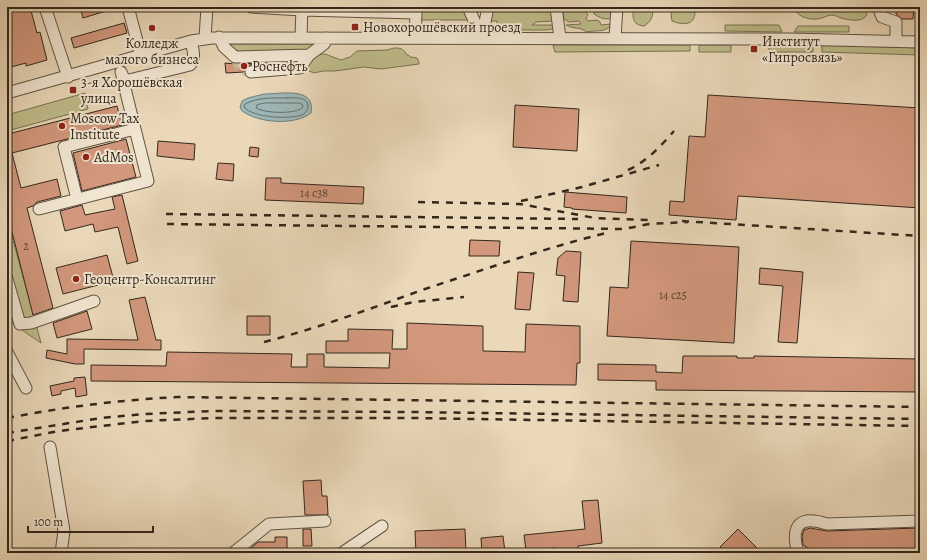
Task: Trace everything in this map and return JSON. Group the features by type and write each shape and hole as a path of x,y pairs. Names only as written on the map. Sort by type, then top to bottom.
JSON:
{"street":[{"path":"45,7 68,77"},
{"path":"128,7 141,56"},
{"path":"205,38 207,7"},
{"path":"251,7 416,10 415,38"},
{"path":"468,7 482,38"},
{"path":"482,38 488,7"},
{"path":"556,7 560,38"},
{"path":"616,38 617,7"},
{"path":"880,7 882,17 896,22 896,41"},
{"path":"301,37 302,8"},
{"path":"7,93 205,38 218,37 817,39 920,42"},
{"path":"218,37 224,47 235,57 309,55"},
{"path":"251,72 300,68 309,55 324,44 327,38"},
{"path":"122,76 124,79 129,80 190,66 194,61 191,42"},
{"path":"40,209 148,181 118,63"},
{"path":"77,199 64,147 135,129"},
{"path":"7,279 20,324 31,323 94,301"},
{"path":"7,352 26,388"},
{"path":"50,447 64,531 61,553"},
{"path":"233,553 269,524 325,521"},
{"path":"798,553 795,542 796,528 802,522 816,521 827,524 918,522"},
{"path":"342,553 382,526"}],"shaded area":[{"path":"420,7 465,7 471,20 419,20"},
{"path":"490,7 550,7 553,21 536,22 532,25 554,25 552,29 546,30 494,30 489,25 497,25 497,21 488,21"},
{"path":"562,7 581,7 588,15 586,18 588,21 597,20 601,25 611,24 604,30 586,32 582,29 568,26 566,25 581,24 579,21 569,22 564,19"},
{"path":"607,7 614,9 614,17 608,19 594,14 594,8"},
{"path":"634,7 653,7 652,18 644,26 635,22 633,14"},
{"path":"674,7 690,7 695,12 693,20 684,24 672,21 671,14"},
{"path":"794,7 865,7 867,15 865,18 859,20 844,19 834,15 819,19 810,19 797,13"},
{"path":"725,25 779,25 782,32 725,31"},
{"path":"426,26 471,26 465,31 430,31 422,28"},
{"path":"798,26 849,26 849,32 794,32"},
{"path":"231,44 313,44 314,46 307,50 239,52 230,46"},
{"path":"553,45 690,45 690,51 555,52"},
{"path":"699,45 731,45 731,52 699,52"},
{"path":"769,45 813,45 813,52 769,52"},
{"path":"822,45 920,48 920,55 822,52"},
{"path":"394,48 401,49 411,57 417,58 419,64 381,69 364,67 314,73 308,69 309,64 316,55 325,54 341,60 350,57 357,51 387,50"},
{"path":"85,93 88,109 7,131 7,115"},
{"path":"7,218 41,343 7,320"}],"water":[{"path":"296,93 303,95 311,104 311,113 295,120 276,121 258,118 242,111 240,107 242,101 264,94"}],"building":[{"path":"30,7 37,33 40,32 47,60 26,66 26,63 7,68 7,12"},
{"path":"80,7 113,7 113,9 83,18"},
{"path":"896,7 914,7 913,19 902,19 896,14"},
{"path":"124,23 127,33 74,48 71,38"},
{"path":"225,63 271,63 250,65 244,72 226,73"},
{"path":"708,95 920,108 920,208 738,196 736,220 669,215 670,201 684,202 689,136 705,137"},
{"path":"515,105 579,109 577,151 513,147"},
{"path":"117,106 122,125 12,153 8,134"},
{"path":"126,139 136,177 82,191 73,153"},
{"path":"158,141 195,144 194,160 157,156"},
{"path":"250,147 259,148 258,157 249,156"},
{"path":"12,153 21,188 57,179 61,196 37,202 33,206 27,208 53,308 33,315 7,212 7,155"},
{"path":"218,163 234,164 233,181 216,179"},
{"path":"266,178 281,178 281,183 364,187 363,204 265,200"},
{"path":"565,192 627,197 626,213 572,209 564,207"},
{"path":"122,195 138,261 127,264 118,227 95,232 93,224 65,231 60,211 82,205 85,215 115,209 112,197"},
{"path":"470,240 500,241 499,256 469,256"},
{"path":"631,241 739,247 734,343 607,336 610,287 628,288"},
{"path":"566,251 581,252 578,302 563,301 565,276 556,275 558,258"},
{"path":"107,255 114,281 63,294 56,268"},
{"path":"760,268 803,272 797,343 778,342 783,286 759,284"},
{"path":"518,272 534,273 530,310 515,309"},
{"path":"145,297 156,340 161,340 161,350 84,349 84,364 75,364 46,358 47,350 67,354 67,339 138,340 129,300"},
{"path":"87,311 92,329 57,338 53,323"},
{"path":"247,316 270,316 270,335 247,335"},
{"path":"407,323 483,326 483,351 525,352 526,324 580,326 580,363 577,363 576,385 91,381 91,365 166,366 167,352 292,354 291,367 307,367 307,354 324,354 324,367 389,368 390,353 326,353 326,341 348,341 348,329 393,330 392,349 407,349"},
{"path":"683,356 737,356 737,358 754,358 754,356 920,359 920,392 656,390 656,381 598,380 598,364 656,365 656,372 682,373"},
{"path":"85,377 87,395 76,397 75,388 61,391 61,394 52,396 50,386 74,381 74,378"},
{"path":"321,480 322,496 327,496 328,515 305,515 303,481"},
{"path":"598,500 602,543 578,546 578,553 556,553 555,548 526,551 524,535 585,529 582,501"},
{"path":"810,528 827,531 918,528 918,553 808,553 808,548 803,545 802,536 804,530"},
{"path":"303,529 311,529 312,546 303,546"},
{"path":"465,529 466,553 416,553 415,531"},
{"path":"738,529 762,553 727,553 720,547"},
{"path":"503,536 505,552 482,553 481,538"},
{"path":"275,537 287,537 287,549 252,549 252,547 258,542 275,542"}],"tunnel":[{"path":"235,57 243,69 251,72"}],"railway":[{"path":"628,170 635,167 647,158 674,131"},
{"path":"521,201 582,187 659,165"},
{"path":"418,202 520,204 595,218 650,220"},
{"path":"166,214 578,219"},
{"path":"682,221 920,236"},
{"path":"167,224 624,229 649,224 688,222"},
{"path":"264,342 325,324 425,289 564,244 610,232"},
{"path":"391,307 414,302 464,297"},
{"path":"7,418 92,404 178,397 920,407"},
{"path":"7,433 101,418 145,414 213,411 412,412 920,419"},
{"path":"7,441 59,431 145,421 213,418 411,418 920,426"}],"place":[{"name":"Новохорошёвский проезд","path":"355,27"},
{"name":"Колледж малого бизнеса","path":"152,28"},
{"name":"Институт «Гипросвязь»","path":"754,49"},
{"name":"Роснефть","path":"244,66"},
{"name":"3-я Хорошёвская улица","path":"73,90"},
{"name":"Moscow Tax Institute","path":"62,126"},
{"name":"AdMos","path":"86,157"},
{"name":"Геоцентр-Консалтинг","path":"76,279"}]}
